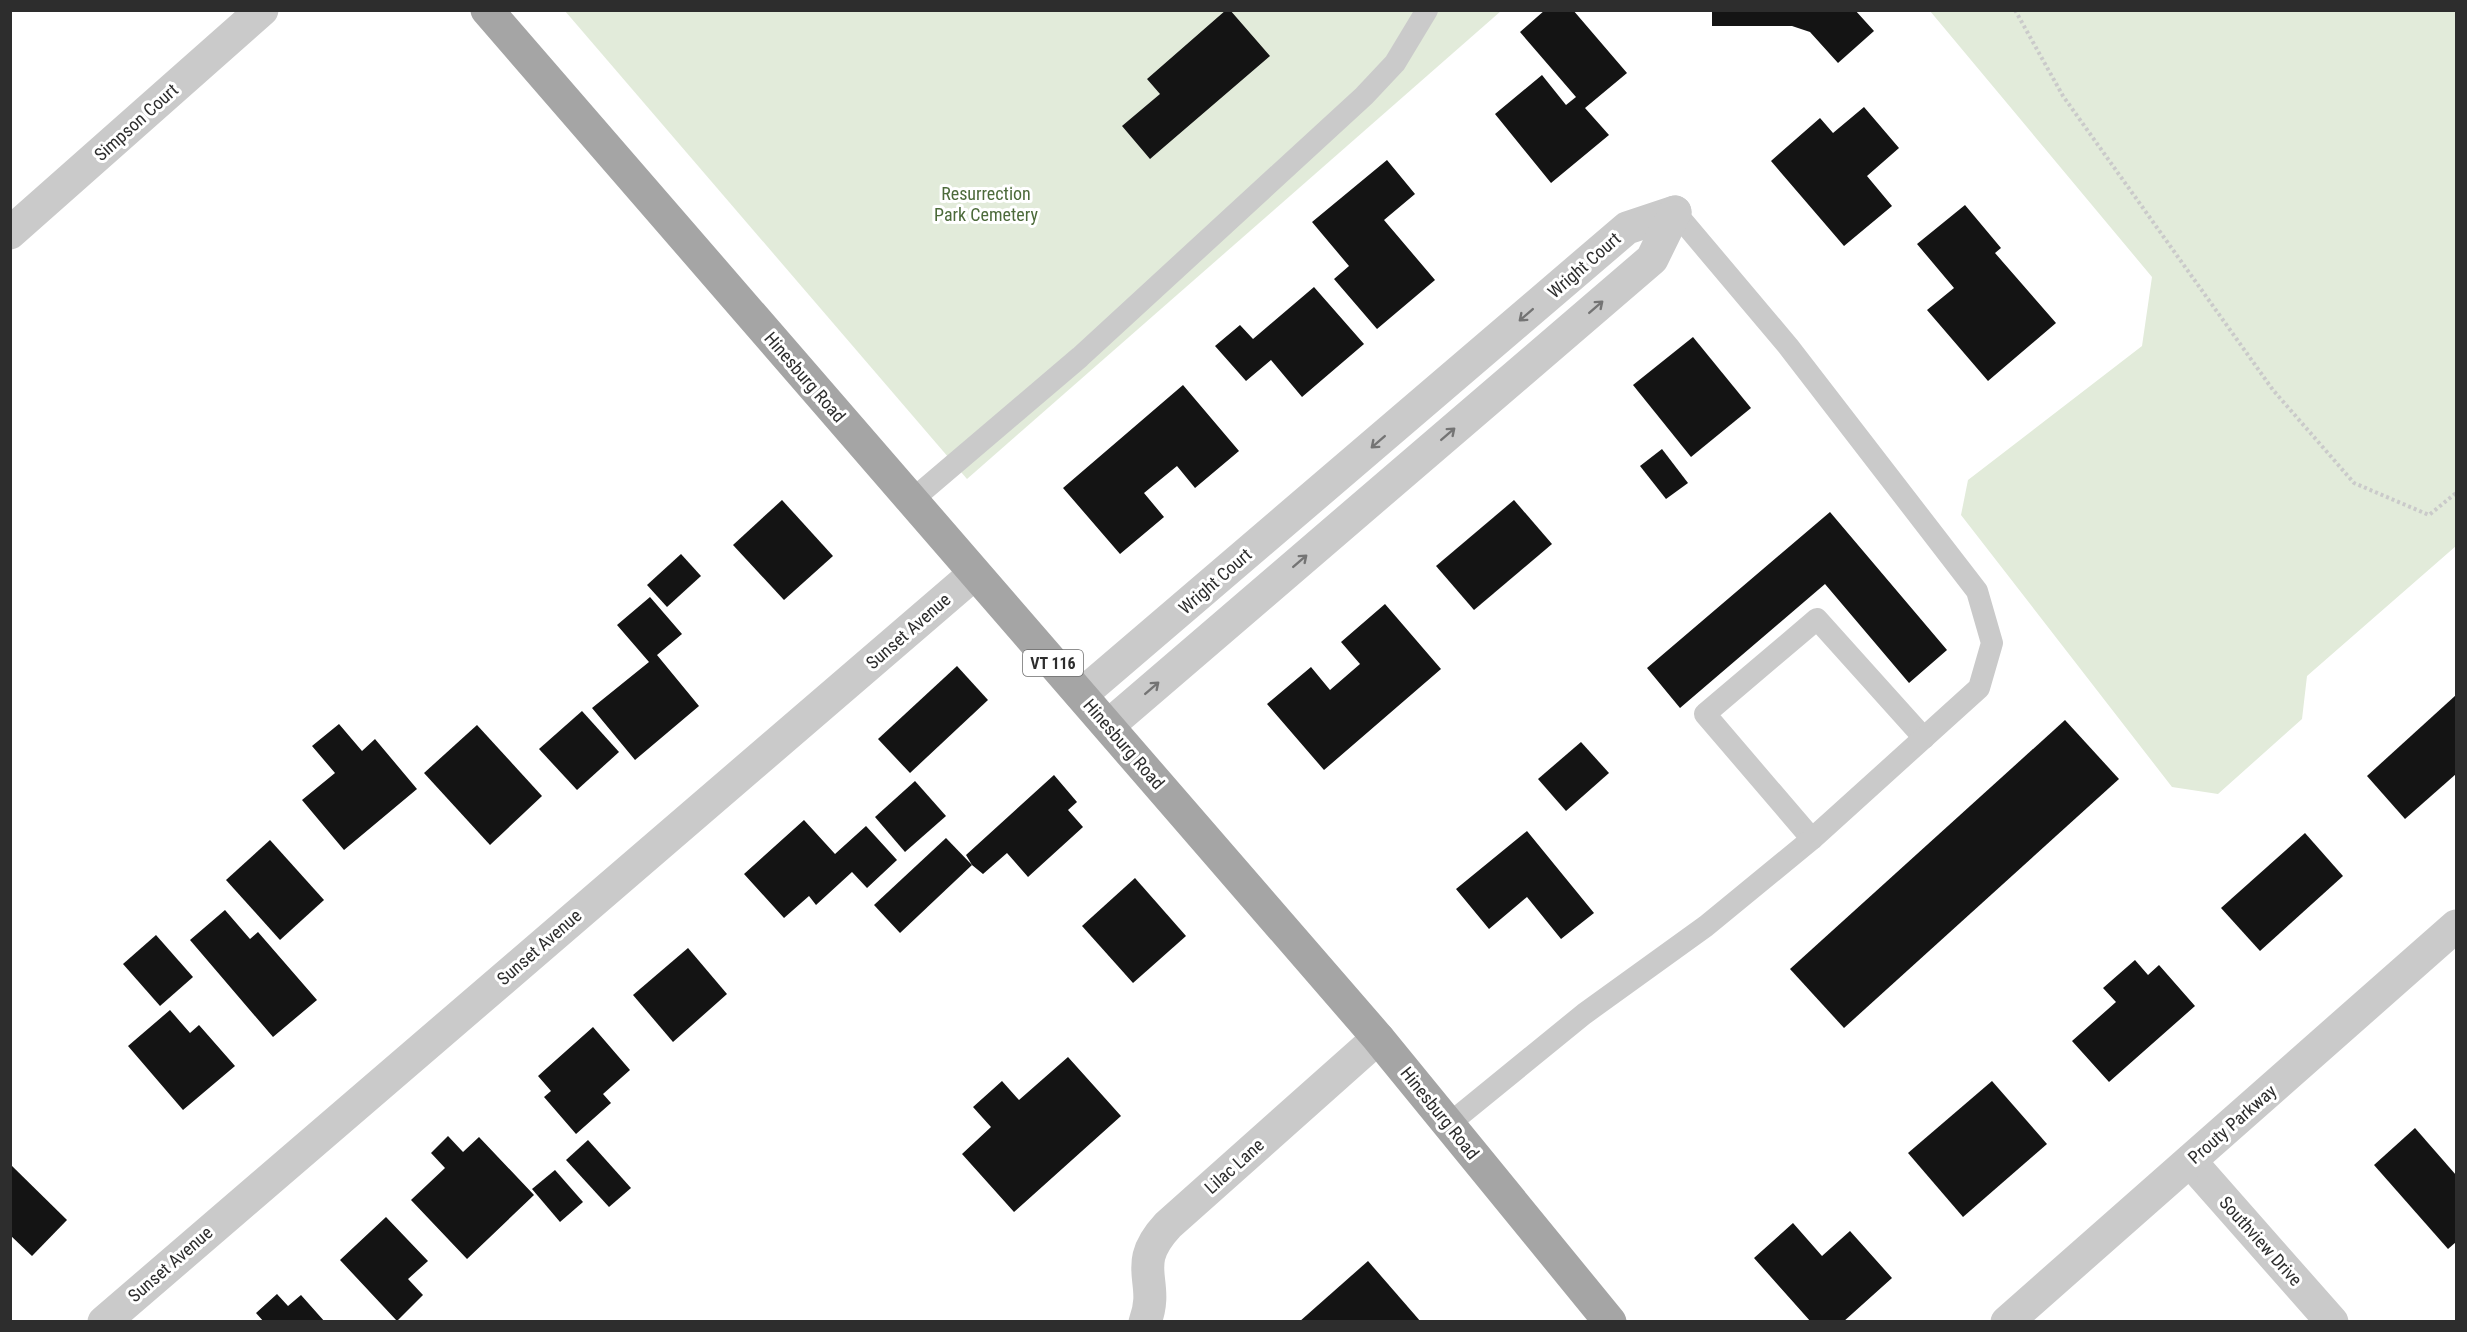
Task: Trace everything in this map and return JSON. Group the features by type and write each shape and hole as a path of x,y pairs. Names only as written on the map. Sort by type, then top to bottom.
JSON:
{"main road":[{"name":"Hinesburg Road","path":"488,10 1378,1038 1610,1322"}],"street":[{"name":"Simpson Court","path":"10,233 261,10"},
{"name":"Wright Court","path":"1082,695 1627,228 1675,212"},
{"path":"1108,726 1653,259 1675,212"},
{"name":"Sunset Avenue","path":"104,1322 975,574"},
{"name":"Prouty Parkway","path":"2007,1322 2457,926"},
{"name":"Lilac Lane","path":"1145,1322 1150,1308 1146,1260 1154,1240 1378,1038"},
{"name":"Southview Drive","path":"2190,1161 2332,1322"}],"lane":[{"path":"912,500 1080,357 1364,96 1395,63 1427,10"},
{"path":"1449,1124 1584,1014 1706,926 1812,839 1979,688 1992,643 1977,591 1788,346 1675,212"},
{"path":"1812,839 1705,714 1817,619 1924,738"}],"path":[{"path":"2015,10 2063,96 2273,390 2354,483 2429,514 2457,492"}],"green space":[{"name":"Resurrection Park Cemetery","path":"565,11 1501,11 967,479"},
{"path":"1930,11 2456,11 2456,546 2307,676 2302,719 2218,794 2172,787 1961,515 1968,480 2142,346 2152,277"}],"building":[{"path":"1226,10 1230,10 1270,56 1150,159 1122,126 1160,94 1147,79"},
{"path":"1545,10 1573,10 1627,73 1585,108 1609,135 1551,183 1495,114 1542,75 1566,105 1576,97 1520,32"},
{"path":"1712,10 1855,10 1874,31 1838,63 1810,32 1792,26 1712,26"},
{"path":"1864,107 1899,148 1867,176 1892,206 1844,246 1771,161 1820,118 1833,133"},
{"path":"1387,160 1415,194 1384,220 1435,280 1377,329 1334,279 1349,266 1312,222"},
{"path":"1965,205 2001,248 1995,253 2056,323 1988,381 1927,310 1954,288 1917,244"},
{"path":"1314,287 1364,344 1302,397 1271,360 1246,381 1215,346 1240,325 1253,339"},
{"path":"1693,337 1751,408 1691,457 1633,385"},
{"path":"1183,385 1239,451 1195,488 1177,466 1144,493 1164,517 1120,554 1063,488"},
{"path":"1662,449 1688,483 1666,499 1640,466"},
{"path":"782,500 833,556 784,600 733,545"},
{"path":"1514,500 1552,544 1474,610 1436,566"},
{"path":"1830,512 1947,650 1909,683 1825,584 1680,708 1647,668"},
{"path":"681,554 701,576 667,607 647,585"},
{"path":"650,597 682,634 657,655 699,706 635,760 592,708 649,662 617,625"},
{"path":"1385,604 1441,669 1324,770 1267,704 1311,667 1330,690 1360,664 1341,642"},
{"path":"957,666 988,700 910,773 878,739"},
{"path":"2456,695 2456,774 2405,819 2367,776"},
{"path":"582,711 619,752 577,790 539,749"},
{"path":"2065,720 2119,779 1844,1028 1790,969"},
{"path":"339,724 362,751 375,739 417,789 344,850 302,800 335,773 312,746"},
{"path":"477,725 542,796 490,845 424,773"},
{"path":"1581,742 1609,773 1566,811 1538,779"},
{"path":"1054,775 1077,802 1068,810 1083,827 1028,877 1007,853 983,874 972,865 966,855"},
{"path":"915,781 946,816 905,852 875,817"},
{"path":"804,820 835,854 866,826 897,860 867,888 852,872 816,905 809,896 784,918 744,874"},
{"path":"1527,831 1594,913 1561,939 1527,897 1489,929 1456,889"},
{"path":"2305,833 2343,876 2260,951 2221,908"},
{"path":"946,838 972,865 900,933 874,905"},
{"path":"270,840 324,900 280,940 226,880"},
{"path":"1135,878 1186,936 1133,983 1082,926"},
{"path":"225,910 250,939 258,932 317,1000 273,1037 190,940"},
{"path":"156,935 193,977 160,1006 123,964"},
{"path":"688,948 727,994 673,1042 633,995"},
{"path":"2135,960 2148,975 2159,965 2195,1006 2109,1082 2072,1041 2116,1002 2103,988"},
{"path":"170,1010 190,1033 199,1025 235,1066 183,1110 128,1046"},
{"path":"593,1027 630,1070 603,1094 611,1103 576,1134 544,1097 551,1091 538,1076"},
{"path":"1068,1057 1121,1116 1014,1212 962,1154 991,1127 973,1107 1002,1081 1019,1100"},
{"path":"1992,1081 2047,1144 1963,1217 1908,1153"},
{"path":"2415,1128 2456,1175 2456,1242 2448,1249 2374,1165"},
{"path":"448,1136 463,1152 479,1137 534,1195 467,1259 411,1200 445,1168 431,1153"},
{"path":"588,1140 631,1188 609,1207 566,1160"},
{"path":"10,1164 67,1220 32,1256 10,1235"},
{"path":"555,1170 583,1202 560,1222 532,1189"},
{"path":"386,1217 428,1261 408,1279 423,1295 397,1321 340,1260"},
{"path":"1793,1223 1822,1256 1850,1231 1892,1278 1843,1322 1811,1322 1754,1258"},
{"path":"1368,1261 1421,1322 1299,1322"},
{"path":"277,1294 288,1306 301,1295 325,1322 264,1322 256,1313"}]}
